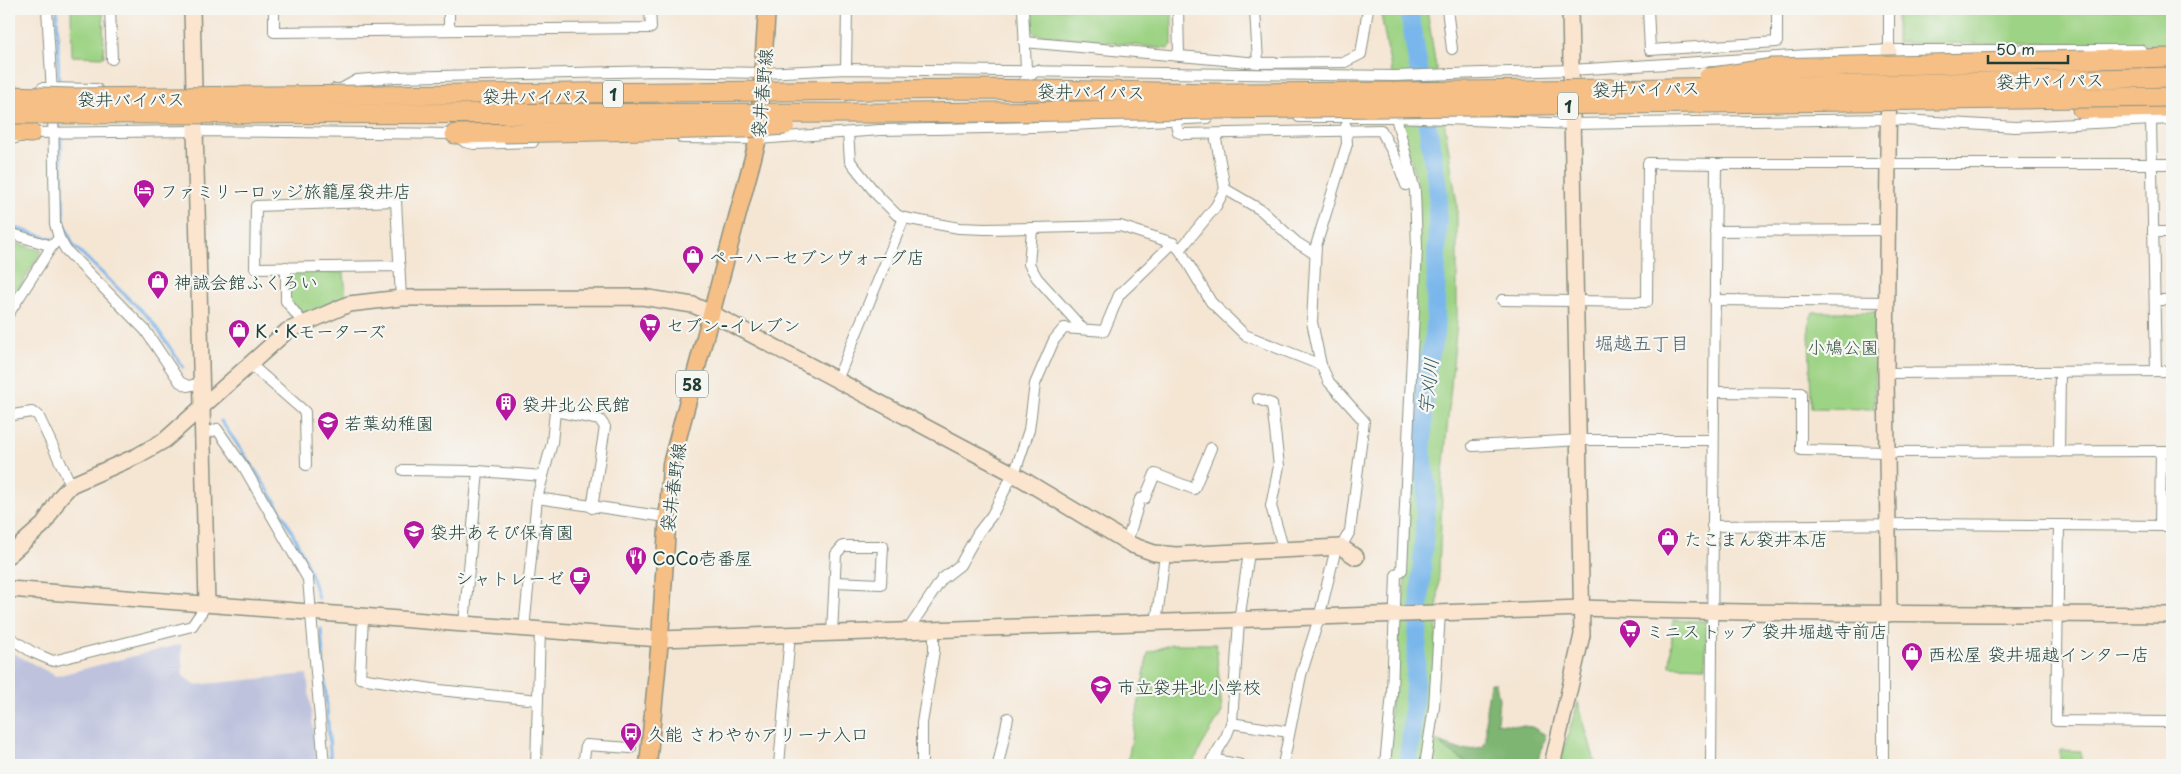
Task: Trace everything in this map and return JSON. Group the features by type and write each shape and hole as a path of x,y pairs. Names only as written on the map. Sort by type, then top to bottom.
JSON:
{"highway":[{"path":"1548,98 1605,83 1682,81 1773,68 2172,58"},
{"name":"袋井バイパス","path":"9,114 913,113 1295,106 2172,77"},
{"path":"340,89 636,84 982,90"},
{"name":"袋井バイパス","path":"9,96 71,98 982,90 1548,98 2172,97"},
{"path":"1548,98 1586,110 1808,114 2172,108"},
{"path":"455,134 744,128 913,113"},
{"path":"9,131 31,133"}],"main road":[{"name":"袋井春野線","path":"648,765 660,639 666,517 671,464 758,139 767,9"}],"street":[{"path":"9,313 55,242 54,133 47,9"},
{"path":"110,9 112,59"},
{"path":"9,638 32,652 53,661 192,626 207,604 192,9"},
{"path":"274,9 274,32 450,28 651,28 650,9"},
{"path":"449,9 450,28"},
{"path":"846,68 847,9"},
{"path":"1023,9 1026,69"},
{"path":"1178,9 1179,55"},
{"path":"1255,9 1258,63"},
{"path":"1024,42 1258,63 1345,62 1361,54 1368,9"},
{"path":"1447,9 1452,49"},
{"path":"1552,765 1582,635 1580,440 1570,9"},
{"path":"1648,9 1650,50 1777,42 1777,9"},
{"path":"1883,765 1888,526 1886,302 1889,9"},
{"path":"9,88 340,89 357,80 396,77 661,70 763,73 846,68 1026,69 1395,76 1571,70 1889,50 2068,48 2172,51"},
{"path":"1020,85 1037,70"},
{"path":"1019,117 1034,127"},
{"path":"1385,765 1392,693 1396,575 1402,570 1417,247 1414,192 1396,117"},
{"path":"9,140 31,133 196,131 455,134 465,142 474,144 618,138 758,139 848,133 1175,120 1396,117 1572,124 1888,120 2015,127 2172,119"},
{"path":"1175,120 1178,132 1183,134 1346,129 1381,130 1397,161 1407,188 1414,192"},
{"path":"2151,120 2156,371"},
{"path":"1283,765 1301,675 1338,548 1350,531 1364,421 1329,382 1321,365 1312,322 1315,254 1348,144 1346,129"},
{"path":"848,133 850,161 877,195 897,215 959,228 1032,230 1120,226 1176,247 1211,302 1245,335 1321,365"},
{"path":"908,630 942,579 960,565 978,533 992,516 1017,466 1029,430 1035,384 1054,340 1064,328 1104,331 1119,295 1176,247 1216,206 1225,189 1215,134"},
{"path":"1502,300 1576,303 1647,302 1648,163 1888,165 2172,164"},
{"path":"1712,765 1711,613 1716,164"},
{"path":"1225,189 1261,210 1296,242 1315,254"},
{"path":"400,266 255,268 256,206 396,201 400,266 401,298"},
{"path":"837,380 904,218"},
{"path":"1032,230 1029,264 1037,278 1082,328"},
{"path":"1715,231 1888,230"},
{"path":"2154,232 2172,232"},
{"path":"9,233 55,242 66,250 145,330 180,382 188,386 201,383"},
{"path":"286,267 286,301 303,322"},
{"path":"9,555 44,524 60,497 71,485 137,456 165,440 287,331 303,322 349,304 401,298 642,297 693,305 711,313 1012,473 1128,542 1154,553 1165,555 1338,548 1356,557"},
{"path":"1714,300 1886,302"},
{"path":"2155,300 2172,300"},
{"path":"250,364 305,412 306,465"},
{"path":"1886,373 2172,371"},
{"path":"2059,452 2060,372"},
{"path":"1714,392 1801,393 1801,450 1887,452 2172,451"},
{"path":"1258,398 1272,404 1280,466 1271,506 1284,551"},
{"path":"524,629 537,498 552,443 555,411 600,420 605,427 592,508"},
{"path":"13,414 32,412 38,415 71,485"},
{"path":"204,435 217,429 245,470 308,579 324,765"},
{"path":"1473,446 1580,440 1713,440"},
{"path":"1128,542 1140,499 1145,498 1155,474 1194,489 1211,448"},
{"path":"2160,526 2161,452"},
{"path":"403,470 478,471 544,476"},
{"path":"464,624 478,471"},
{"path":"537,498 592,508 666,517"},
{"path":"1712,526 2172,526"},
{"path":"2059,526 2056,612 2056,721 2172,722"},
{"path":"832,633 836,554 843,546 883,546 881,584 835,582"},
{"path":"1241,765 1211,762 1226,737 1231,723 1239,621 1249,552"},
{"path":"1156,624 1165,555"},
{"path":"9,590 660,639 1156,624 1582,608 1711,613 2056,612 2172,615"},
{"path":"1426,765 1434,707 1437,613"},
{"path":"364,616 360,678 439,690 538,700"},
{"path":"536,765 540,630"},
{"path":"922,765 922,723 934,651 934,631"},
{"path":"779,765 790,634"},
{"path":"998,765 1008,718"},
{"path":"1231,723 1289,732"},
{"path":"583,765 586,745 631,748"}],"shaded area":[{"path":"181,644 183,676 195,685 307,674 317,765 9,765 9,651 56,676"}],"green space":[{"path":"71,9 103,9 104,57 72,56"},
{"path":"1030,9 1172,9 1172,45 1168,49 1035,34 1030,28"},
{"path":"1380,9 1427,9 1457,204 1457,321 1443,473 1434,696 1425,765 1384,765 1406,570 1417,183 1401,123"},
{"path":"1897,9 2172,9 2172,45 1897,43"},
{"path":"9,241 42,251 9,305"},
{"path":"286,270 344,273 346,298 304,318 286,301"},
{"name":"小鳩公園","path":"1813,312 1878,312 1874,409 1811,408 1809,322"},
{"path":"1673,620 1706,621 1706,667 1670,666"},
{"path":"1171,644 1216,644 1222,712 1201,747 1193,765 1127,765 1148,653"},
{"path":"1490,683 1496,683 1499,699 1497,723 1532,727 1546,735 1536,765 1470,765 1442,746 1441,743 1461,750 1483,747 1486,740 1486,710"},
{"path":"1578,702 1596,765 1589,765 1584,761 1559,765"},
{"path":"1436,740 1470,765 1426,765"},
{"path":"2060,750 2081,751 2081,765 2060,765"}],"waterway":[{"path":"57,9 59,86"},
{"name":"宇刈川","path":"1407,765 1411,740 1427,487 1422,451 1425,376 1435,333 1438,191 1409,9"},
{"path":"60,119 64,222 73,245 152,321 183,367"},
{"path":"9,226 55,240"},
{"path":"221,421 250,462 290,528 311,574 318,598"},
{"path":"321,629 331,765"}],"place":[{"name":"ファミリーロッジ旅籠屋袋井店","path":"144,209"},
{"name":"ペーハーセブンヴォーグ店","path":"693,275"},
{"name":"神誠会館ふくろい","path":"158,300"},
{"name":"セブン-イレブン","path":"650,343"},
{"name":"K・Kモーターズ","path":"239,349"},
{"name":"袋井北公民館","path":"506,422"},
{"name":"若葉幼稚園","path":"328,441"},
{"name":"袋井あそび保育園","path":"414,550"},
{"name":"たこまん袋井本店","path":"1668,557"},
{"name":"CoCo壱番屋","path":"636,576"},
{"name":"シャトレーゼ","path":"580,596"},
{"name":"ミニストップ 袋井堀越寺前店","path":"1630,649"},
{"name":"西松屋 袋井堀越インター店","path":"1912,672"},
{"name":"市立袋井北小学校","path":"1101,705"},
{"name":"久能 さわやかアリーナ入口","path":"631,752"}],"district":[{"name":"堀越五丁目","path":"1642,342"}]}
